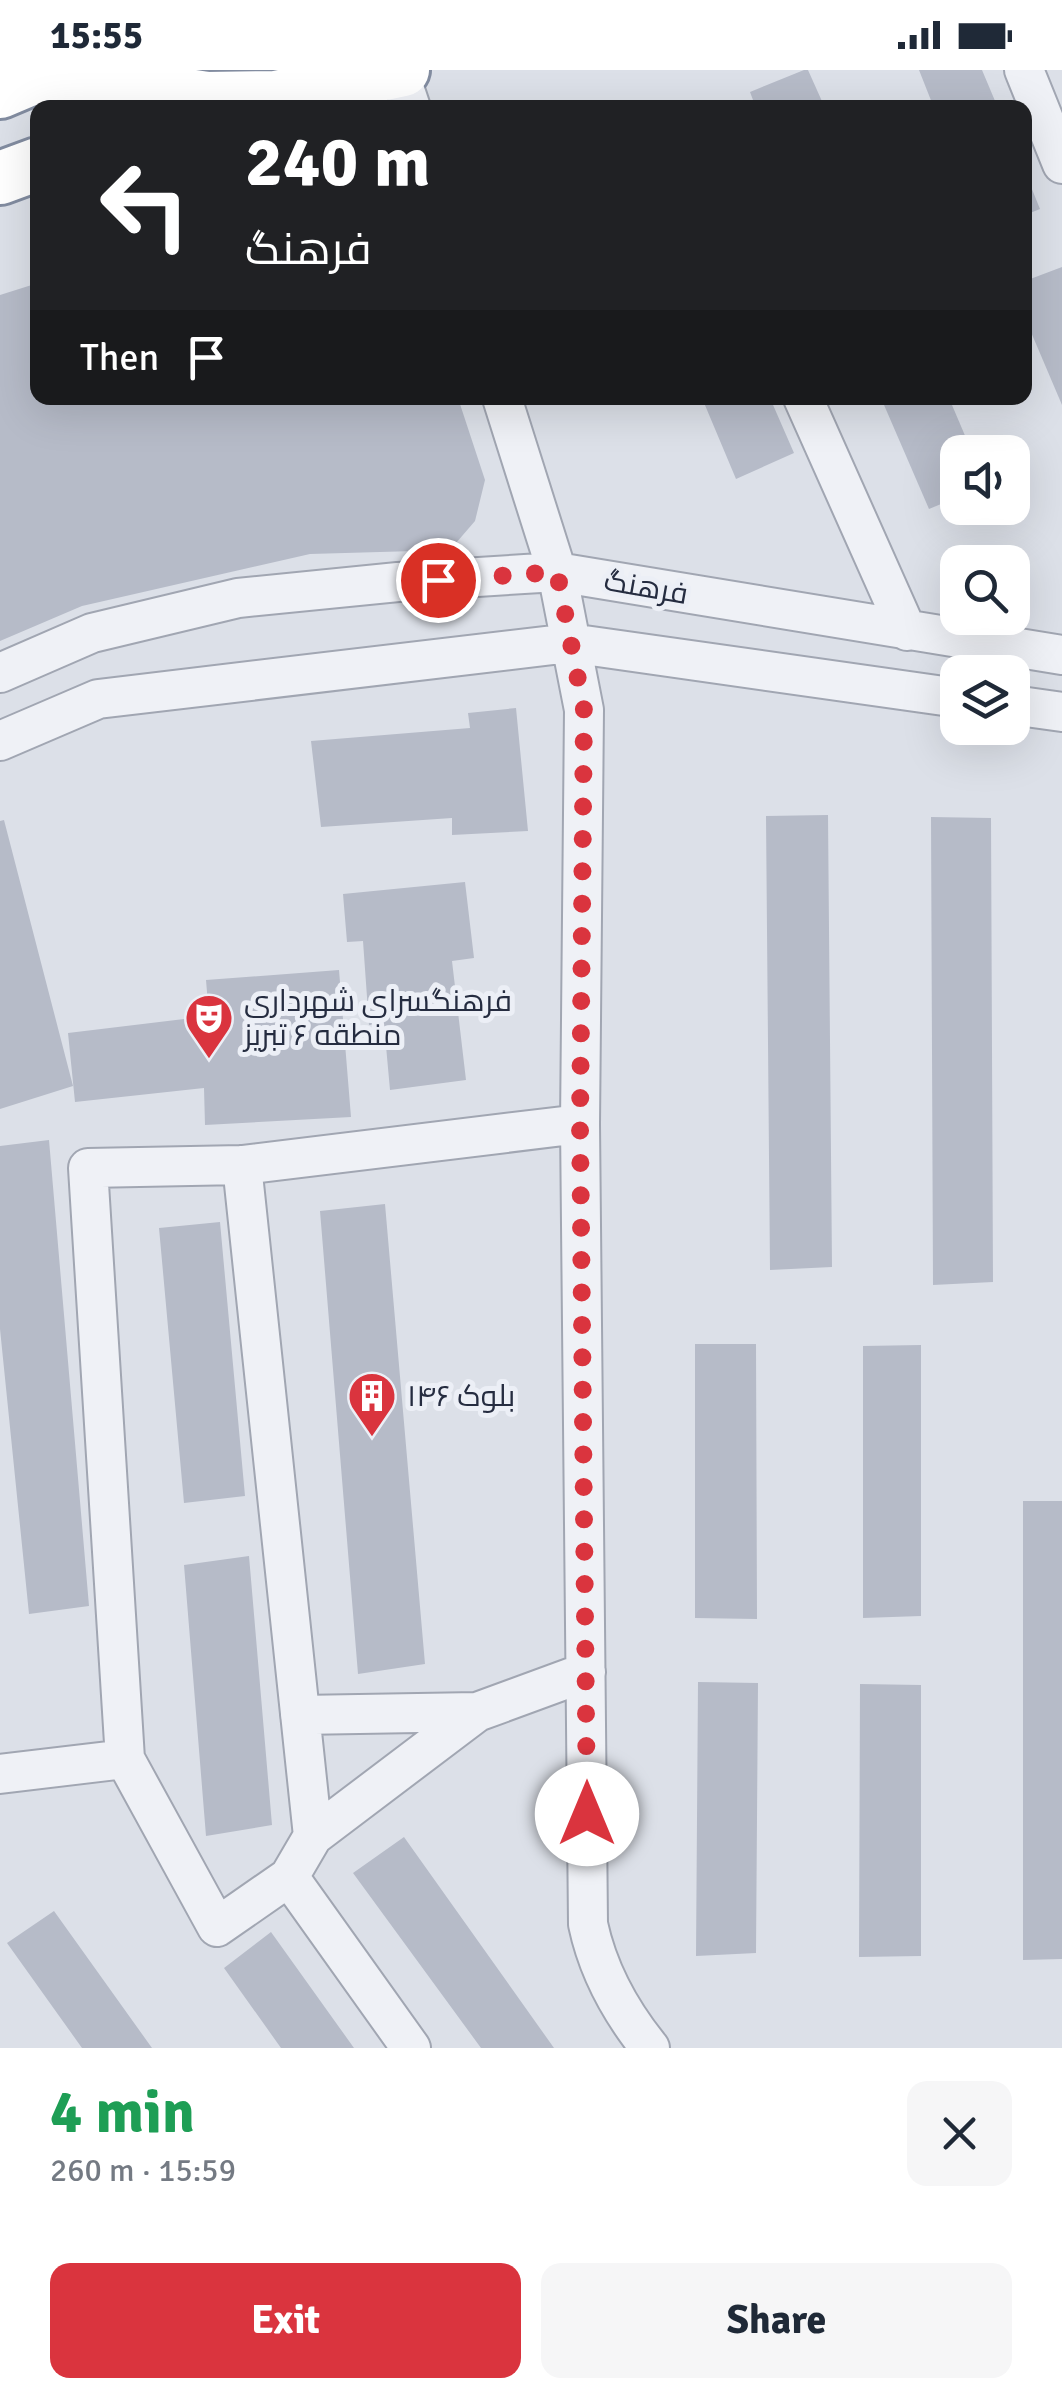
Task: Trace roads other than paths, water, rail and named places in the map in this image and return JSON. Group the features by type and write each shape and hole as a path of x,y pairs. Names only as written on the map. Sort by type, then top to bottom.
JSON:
{"highway":[{"path":"32,78 175,100"},
{"path":"236,100 404,83"},
{"path":"0,178 30,167"}],"street":[{"path":"1024,70 1062,164"},
{"path":"504,405 557,572 584,710 580,1124 588,1924 595,1958 619,2006 650,2048"},
{"path":"806,405 907,631"},
{"name":"فرهنگ","path":"0,672 92,633 238,598 557,572 1062,655"},
{"path":"0,741 98,699 570,643 940,695"},
{"path":"1030,708 1062,712"},
{"path":"580,1124 242,1165 88,1168 125,1759 216,1926 288,1877 312,1836 476,1712 586,1672"},
{"path":"242,1165 312,1836"},
{"path":"300,1715 476,1712"},
{"path":"0,1774 125,1759"},
{"path":"288,1877 412,2048"}],"place":[{"name":"فرهنگسرای شهرداری منطقه ۶ تبریز","path":"209,1060"},
{"name":"بلوک ۱۴۶","path":"372,1438"}]}
